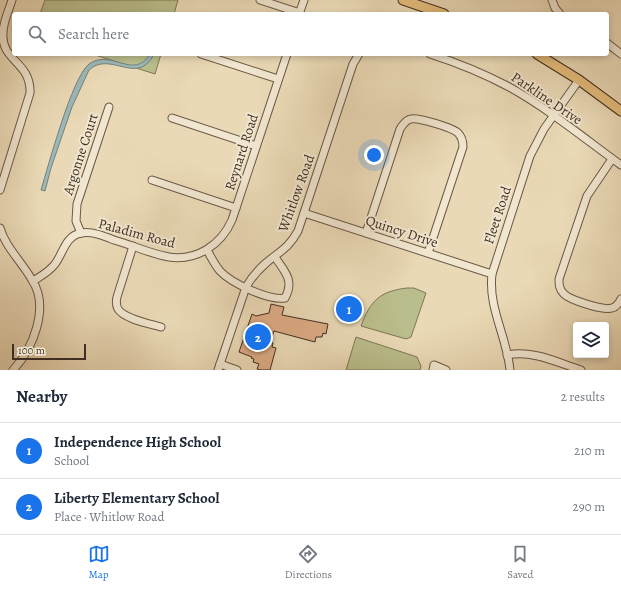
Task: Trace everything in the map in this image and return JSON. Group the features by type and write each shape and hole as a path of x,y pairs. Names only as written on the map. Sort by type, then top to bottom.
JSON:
{"main road":[{"path":"403,0 438,12"},
{"path":"539,56 579,80 621,111"}],"street":[{"path":"0,190 29,98 31,75 3,53 4,26 12,0"},
{"path":"260,0 294,12"},
{"path":"301,12 304,0"},
{"path":"552,0 558,11"},
{"path":"609,45 621,54"},
{"path":"208,56 278,79"},
{"name":"Reynard Road","path":"207,250 224,235 229,227 286,56"},
{"name":"Whitlow Road","path":"219,367 246,287 253,275 284,250 298,231 353,64 358,56"},
{"name":"Parkline Drive","path":"436,56 458,63 498,81 553,116 621,165"},
{"name":"Fleet Road","path":"510,370 492,300 492,274 530,156 544,129 579,80"},
{"name":"Argonne Court","path":"81,233 76,221 77,204 108,106"},
{"path":"172,118 256,146"},
{"path":"366,233 400,129 403,124 408,120 417,119 454,130 462,137 462,151 428,254"},
{"path":"612,159 587,196 559,279 560,290 570,298 608,309 614,308 621,300"},
{"path":"152,180 236,208"},
{"name":"Quincy Drive","path":"304,213 492,274"},
{"path":"0,228 7,244 33,281 38,293 40,304 37,323 27,350 13,370"},
{"name":"Paladim Road","path":"33,281 52,267 58,260 65,244 81,233 102,236 176,258 192,256 207,250"},
{"path":"134,246 117,297 115,311 161,327"},
{"path":"207,250 220,271 229,278 246,287 280,299 285,298 289,292 290,285 288,278 275,257"},
{"path":"507,355 524,353 535,355 581,370"},
{"path":"432,370 434,365 446,370"},
{"path":"219,367 237,370"}],"green space":[{"path":"45,0 178,0 175,12 41,12"},
{"path":"98,56 160,56 155,74"},
{"path":"414,288 426,293 411,337 406,339 361,326 368,310 377,299 398,289"},
{"path":"356,337 417,357 421,366 420,370 346,370"}],"water":[{"path":"148,56 152,56 147,63 140,68 106,64 97,65 89,70 72,107 51,168 45,191 41,190 61,123 82,72 89,64 97,60 106,59 129,65 137,65 144,62"}],"building":[{"path":"271,304 284,307 282,315 328,324 326,334 323,333 322,337 316,337 315,342 274,331 270,342 273,343 272,347 276,348 270,370 261,370 257,369 259,364 253,362 254,359 251,358 252,357 239,352 252,314 256,316 269,313"}],"place":[{"name":"Independence High School","path":"349,309"},
{"name":"Liberty Elementary School","path":"258,337"}]}
